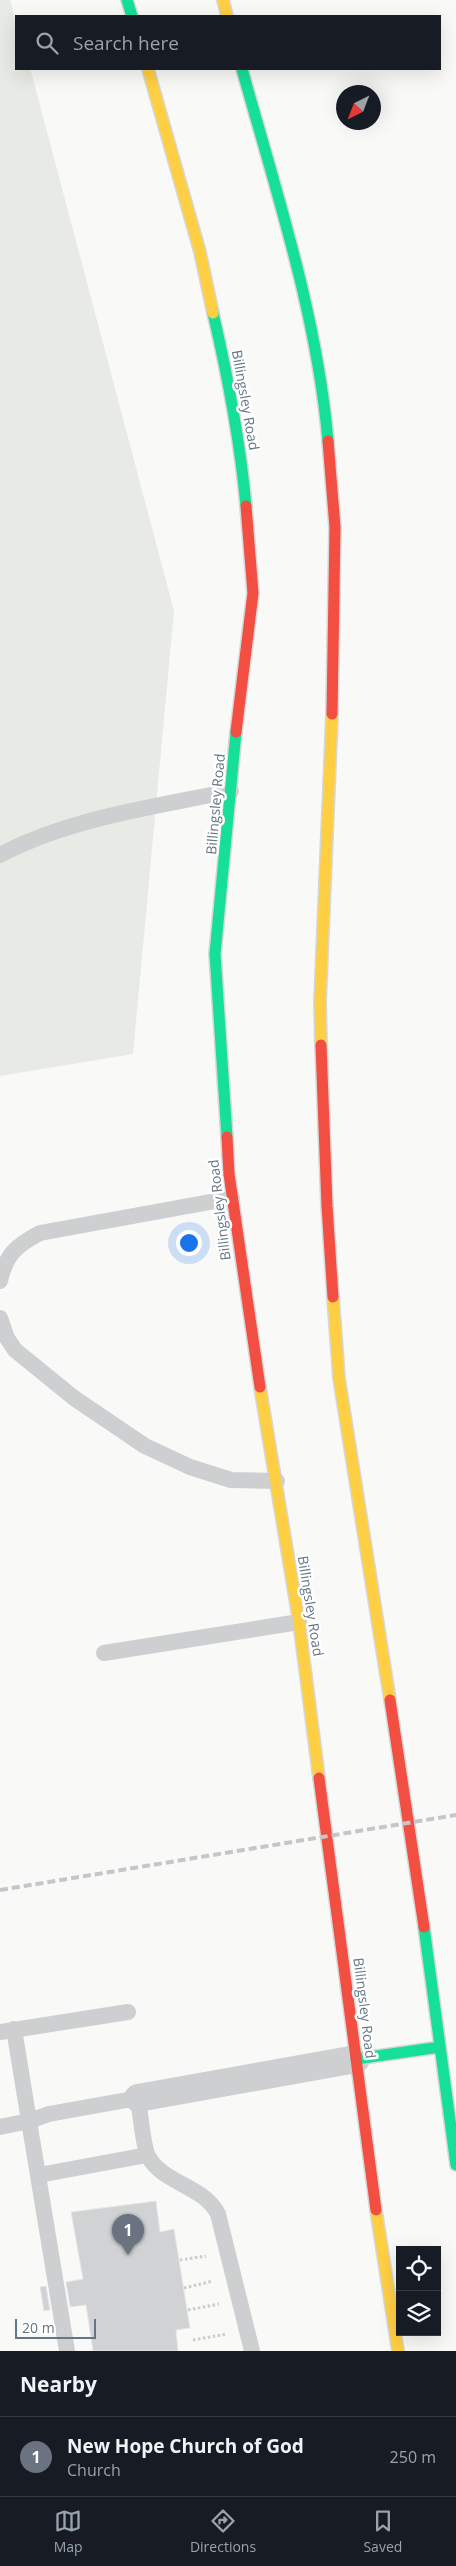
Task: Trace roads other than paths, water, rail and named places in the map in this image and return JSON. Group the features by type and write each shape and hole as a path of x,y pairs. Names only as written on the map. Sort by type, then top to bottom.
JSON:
{"main road":[{"path":"127,0 132,15"},
{"path":"222,0 227,15"},
{"name":"Billingsley Road","path":"148,70 200,252 230,388 242,465 253,593 215,954 232,1198 248,1320 299,1622 373,2194 398,2351"},
{"path":"242,70 299,275 325,408 335,527 331,768 320,1002 327,1206 339,1378 410,1823 456,2165"},
{"path":"356,2059 440,2047"}],"street":[{"path":"138,2098 356,2059"}],"lane":[{"path":"0,855 23,843 101,818 231,791"},
{"path":"0,1281 3,1266 18,1244 40,1232 232,1198"},
{"path":"0,1318 7,1338 15,1350 74,1398 145,1446 190,1467 231,1480 276,1481"},
{"path":"104,1653 299,1622"},
{"path":"67,2351 30,2122 7,2030 128,2012"},
{"path":"0,2127 30,2122 49,2114 138,2098 147,2155 161,2170 212,2203 218,2214 252,2351"},
{"path":"39,2175 147,2155"}],"railway":[{"path":"0,1890 456,1815"}],"place":[{"name":"New Hope Church of God","path":"128,2255"}]}
